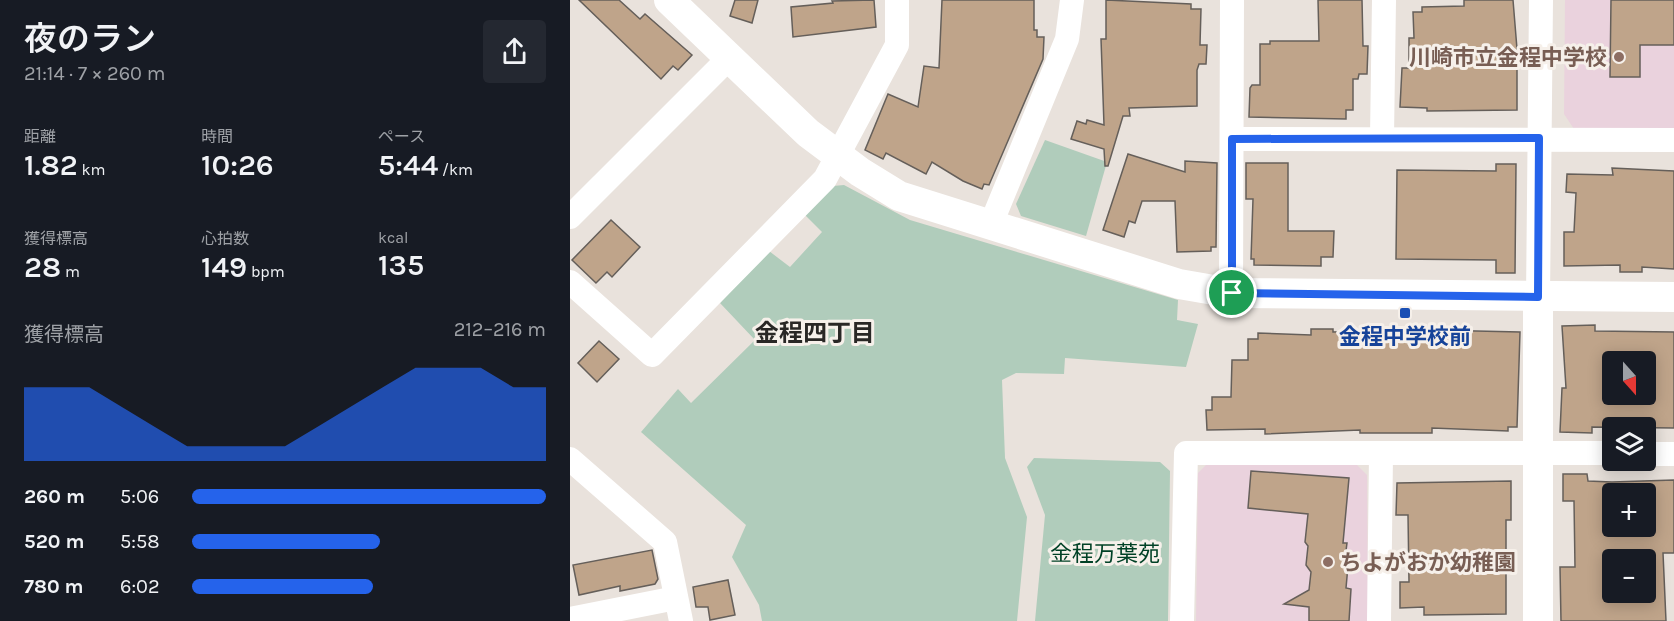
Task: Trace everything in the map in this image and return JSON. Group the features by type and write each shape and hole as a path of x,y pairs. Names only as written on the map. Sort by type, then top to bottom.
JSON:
{"street":[{"path":"669,0 808,133 899,196 1179,284 1232,293 1674,297"},
{"path":"570,282 652,355 825,179 897,45 897,0"},
{"path":"991,224 1068,39 1072,0"},
{"path":"1232,0 1232,293"},
{"path":"1382,137 1384,0"},
{"path":"1538,621 1541,0"},
{"path":"570,217 730,57"},
{"path":"1232,139 1382,137 1674,140"},
{"path":"1182,621 1186,453 1602,453"},
{"path":"1379,621 1381,454"},
{"path":"1656,454 1674,454"},
{"path":"570,619 678,610 665,542 572,462"}],"shaded area":[{"name":"川崎市立金程中学校","path":"1565,0 1674,0 1674,129 1574,129 1564,114"},
{"path":"1207,464 1357,465 1367,475 1368,621 1196,621 1198,473"}],"green space":[{"path":"1045,140 1107,162 1086,236 1021,216 1016,204"},
{"path":"844,185 910,220 1178,300 1177,320 1198,324 1186,367 1065,358 1064,374 1016,373 1002,380 1005,458 1027,517 1017,621 762,621 759,605 732,557 746,525 641,432 678,389 691,403 755,340 720,303 769,251 790,267 822,232 805,215 833,186"},
{"name":"金程万葉苑","path":"1034,458 1160,462 1170,471 1168,621 1035,621 1045,515 1027,467"}],"building":[{"path":"579,0 619,0 640,19 645,14 692,55 678,70 673,66 661,79"},
{"path":"735,0 758,0 752,23 730,16"},
{"path":"874,0 876,27 793,37 791,7 833,3 832,1"},
{"path":"942,0 1034,0 1034,30 1037,30 1037,37 1044,37 1043,59 989,185 984,184 982,189 963,181 932,162 926,174 886,153 883,159 865,150 888,94 918,107 924,66 939,68"},
{"path":"1106,0 1191,4 1191,9 1201,9 1200,45 1207,45 1206,64 1199,64 1197,70 1197,106 1129,108 1130,116 1123,116 1108,166 1105,166 1104,149 1071,139 1077,121 1086,124 1087,120 1104,125 1101,39 1106,39"},
{"path":"1318,0 1362,0 1363,46 1368,46 1367,74 1359,74 1358,79 1353,79 1353,110 1346,110 1346,119 1249,117 1250,88 1252,85 1260,85 1260,44 1270,44 1270,41 1319,41"},
{"path":"1464,0 1513,0 1517,49 1517,110 1427,111 1427,108 1400,107 1402,68 1409,68 1409,38 1414,38 1413,12 1422,12 1422,7 1464,6"},
{"path":"1611,0 1674,0 1674,45 1640,45 1640,77 1610,77"},
{"path":"1128,154 1185,172 1185,161 1217,163 1216,247 1211,247 1211,251 1177,252 1175,201 1142,201 1135,223 1129,221 1124,237 1103,230"},
{"path":"1246,163 1288,163 1288,231 1334,231 1333,257 1321,257 1321,266 1254,265 1254,259 1251,259 1253,199 1246,199"},
{"path":"1496,164 1516,164 1515,273 1496,273 1496,260 1396,259 1397,170 1496,171"},
{"path":"1612,168 1674,171 1674,269 1642,267 1642,272 1620,272 1620,265 1564,266 1564,232 1574,232 1576,193 1566,192 1567,174 1613,175"},
{"path":"611,220 640,247 612,277 607,272 596,283 572,260"},
{"path":"1595,325 1595,331 1674,332 1674,428 1656,428 1656,417 1602,417 1602,427 1592,427 1592,433 1560,432 1562,388 1566,388 1562,326"},
{"path":"1311,329 1333,329 1333,332 1368,331 1368,339 1432,339 1432,330 1520,332 1517,427 1508,427 1508,431 1432,428 1432,433 1360,433 1360,430 1265,434 1265,429 1207,430 1206,410 1212,410 1212,397 1231,397 1232,360 1248,360 1248,339 1258,339 1258,333 1311,335"},
{"path":"599,341 619,359 597,382 578,363"},
{"path":"1251,471 1349,478 1343,543 1347,543 1344,566 1348,566 1346,588 1351,589 1349,621 1309,621 1309,607 1284,604 1309,590 1311,572 1306,565 1308,546 1305,542 1308,514 1248,508"},
{"path":"1563,474 1587,474 1588,481 1674,480 1674,553 1663,553 1666,621 1561,621 1560,567 1575,567 1574,501 1563,501"},
{"path":"1511,481 1511,520 1506,520 1506,614 1424,615 1424,607 1400,608 1400,582 1409,582 1408,515 1396,515 1397,483"},
{"path":"652,550 658,579 655,584 620,591 620,586 579,595 573,565"},
{"path":"728,580 735,615 710,620 708,607 696,607 693,587"}],"place":[{"name":"川崎市立金程中学校","path":"1619,57"},
{"name":"金程中学校前","path":"1405,313"},
{"name":"ちよがおか幼稚園","path":"1328,562"}],"district":[{"name":"金程四丁目","path":"815,333"}],"route":[{"path":"1539,138 1538,297 1232,293 1232,139 1539,138"}]}
